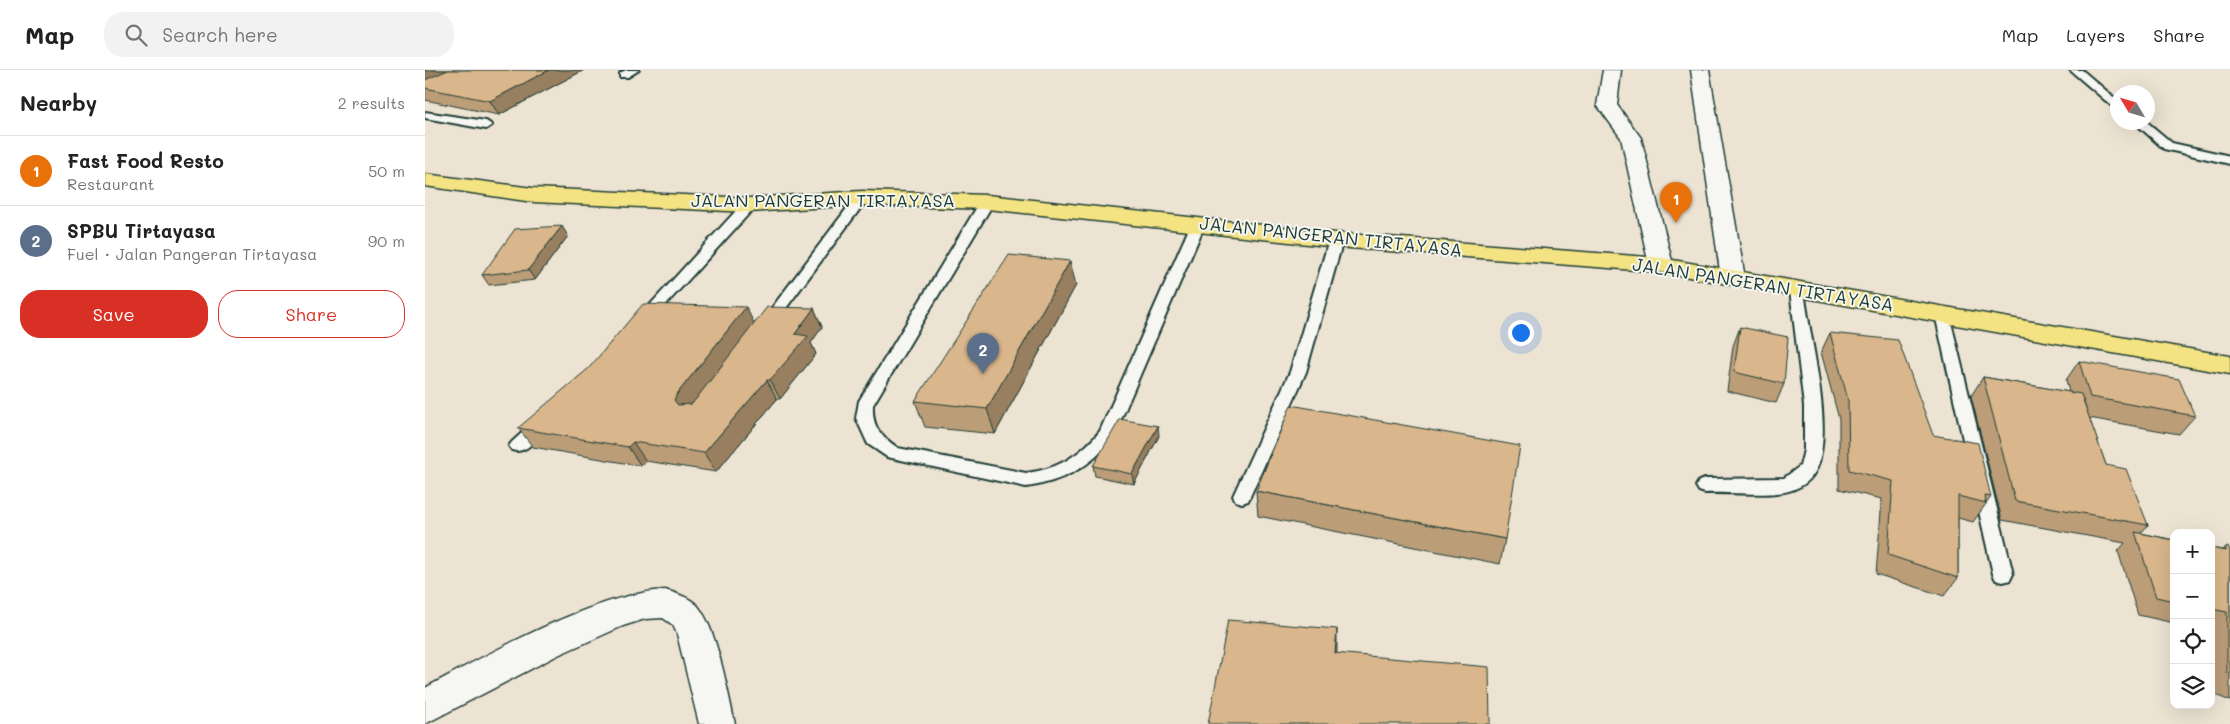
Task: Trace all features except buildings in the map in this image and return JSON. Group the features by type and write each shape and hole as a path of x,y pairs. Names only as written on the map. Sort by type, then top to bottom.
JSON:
{"main road":[{"name":"JALAN PANGERAN TIRTAYASA","path":"425,180 533,195 749,205 862,198 987,202 1336,240 1661,265 2230,365"}],"street":[{"path":"1612,70 1607,105 1631,138 1661,265"},
{"path":"1700,70 1733,278"},
{"path":"425,707 507,663 566,635 633,608 665,604 686,616 693,633 717,724"}],"lane":[{"path":"2075,70 2110,99"},
{"path":"425,115 486,125"},
{"path":"2149,130 2168,146 2230,160"},
{"path":"760,334 862,198"},
{"path":"987,202 865,405 864,418 874,440 893,453 1026,480 1040,479 1073,465 1100,444 1107,434 1198,224"},
{"path":"631,334 749,205"},
{"path":"1242,496 1298,372 1336,240"},
{"path":"1705,486 1786,485 1798,480 1809,468 1814,429 1797,290"},
{"path":"1942,314 2003,574"},
{"path":"518,446 554,413"}],"place":[{"name":"Fast Food Resto","path":"1676,223"},
{"name":"SPBU Tirtayasa","path":"983,374"}]}
